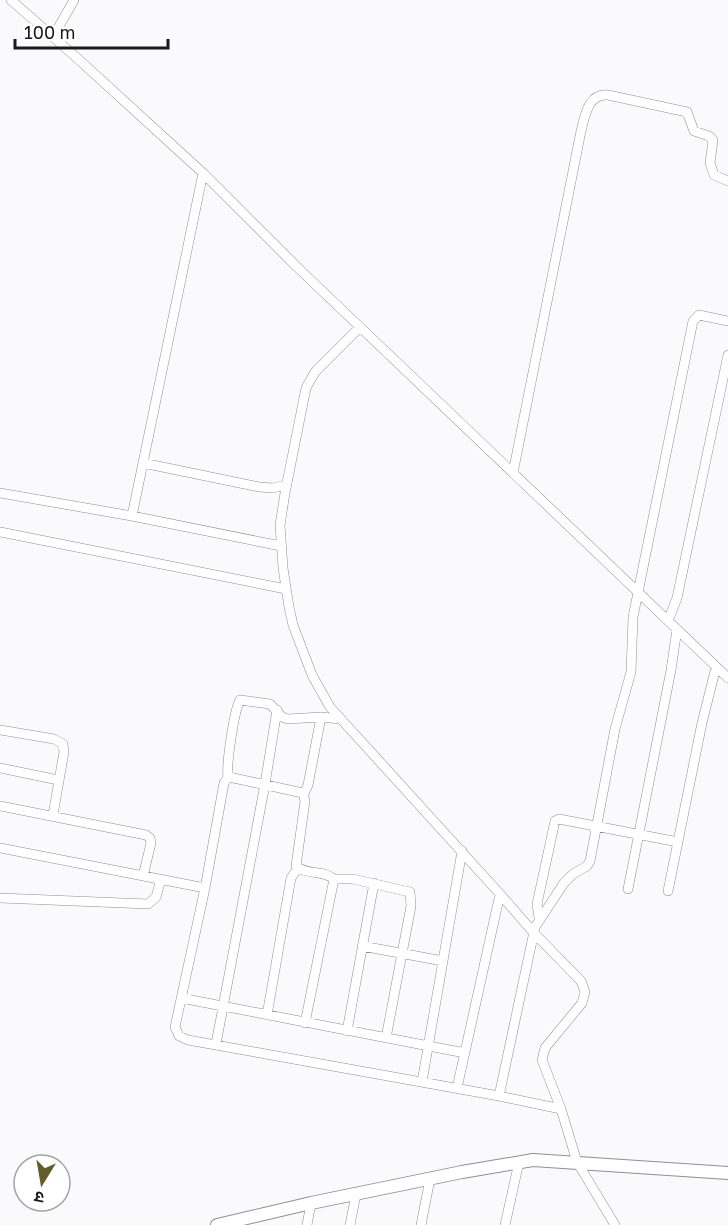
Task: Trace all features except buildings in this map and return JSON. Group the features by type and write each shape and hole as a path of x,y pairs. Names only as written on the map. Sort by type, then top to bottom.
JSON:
{"street":[{"path":"11,0 202,173 728,678"},
{"path":"53,37 75,0"},
{"path":"513,473 581,131 592,99 598,95 608,94 687,112 694,131 709,136 713,140 710,164 714,175 728,181"},
{"path":"132,516 202,173"},
{"path":"499,1096 533,932 539,918 568,878 589,864 615,729 631,672 632,628 693,321 696,316 702,315 728,321"},
{"path":"360,327 311,378 301,410 281,518 281,546 293,625 321,695 340,719 533,932 581,981 585,992 582,1003 549,1042 543,1053 544,1067 561,1109 577,1162 615,1225"},
{"path":"668,621 677,598 728,355"},
{"path":"142,463 267,488 286,485"},
{"path":"0,493 132,516 281,546"},
{"path":"0,532 286,589"},
{"path":"628,889 677,629"},
{"path":"668,891 702,723 716,667"},
{"path":"340,719 321,717 288,719 282,717 267,703 245,699 239,702 228,778 224,783 205,888 175,1027 176,1033 182,1038 561,1109"},
{"path":"216,1044 277,710"},
{"path":"298,868 295,862 305,801 304,794 308,785 321,717"},
{"path":"0,730 60,742 64,746 53,815"},
{"path":"0,768 58,780"},
{"path":"228,778 233,777 300,791 304,794"},
{"path":"0,806 148,836 151,843 143,876"},
{"path":"539,918 537,904 555,820 678,842"},
{"path":"0,848 205,888"},
{"path":"422,1083 462,851"},
{"path":"298,868 329,875 334,879 348,878 410,892 411,906 386,1038"},
{"path":"267,1015 291,878 298,868"},
{"path":"0,898 148,904 156,897 161,879"},
{"path":"305,1023 334,879"},
{"path":"347,1031 374,883"},
{"path":"457,1088 500,894"},
{"path":"362,946 443,961"},
{"path":"181,998 465,1053"},
{"path":"222,1224 265,1219 311,1203 519,1162 546,1160 728,1173"},
{"path":"505,1225 519,1162"},
{"path":"422,1225 430,1179"},
{"path":"350,1225 356,1194"},
{"path":"307,1225 311,1203"}]}
